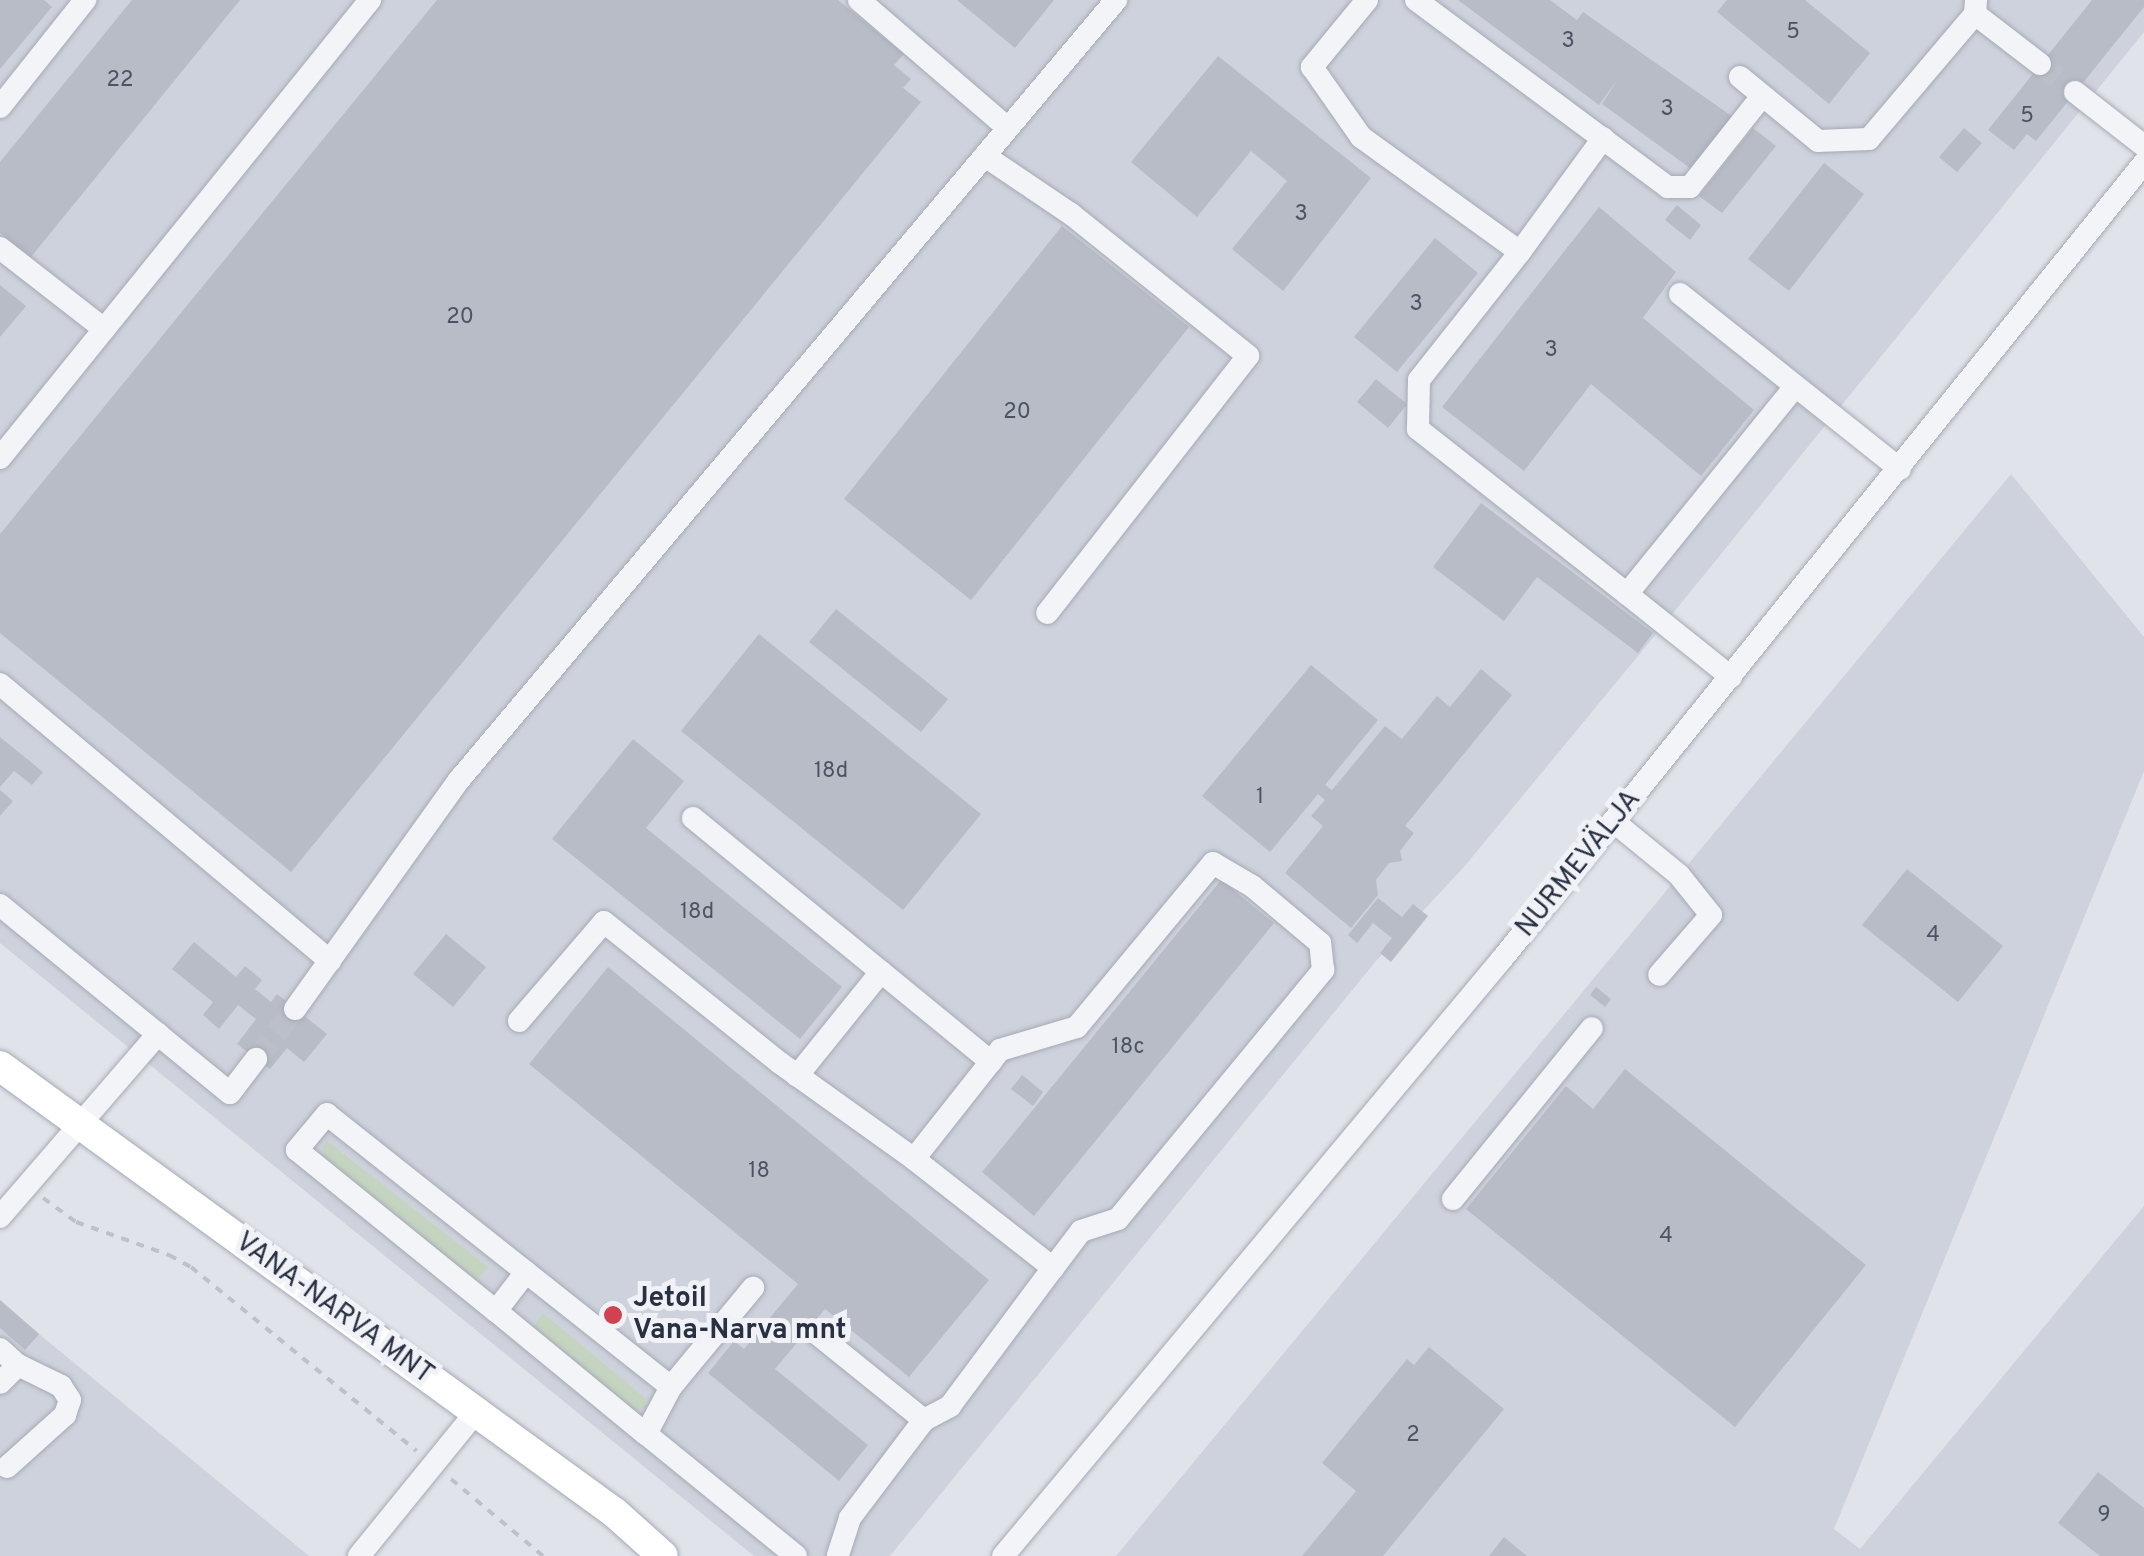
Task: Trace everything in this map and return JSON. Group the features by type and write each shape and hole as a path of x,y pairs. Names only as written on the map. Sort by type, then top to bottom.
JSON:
{"main road":[{"name":"VANA-NARVA MNT","path":"0,1066 77,1126 615,1513 664,1556"}],"street":[{"path":"0,107 85,0"},
{"path":"0,458 370,0"},
{"path":"859,0 1008,128"},
{"path":"295,1009 459,780 1116,0"},
{"path":"1367,0 1312,68 1361,137 1520,252"},
{"path":"1416,0 1668,187 1690,187 1762,96"},
{"path":"1740,78 1818,141 1869,139 1975,7 2040,64"},
{"path":"2076,92 2144,146"},
{"path":"1603,138 1420,380 1418,428 1731,677"},
{"path":"984,156 1071,214 1248,356 1047,613"},
{"name":"NURMEVÄLJA","path":"1003,1556 1614,822 2144,163"},
{"path":"0,248 104,329"},
{"path":"1680,294 1900,469"},
{"path":"1627,594 1794,388"},
{"path":"0,684 330,960"},
{"path":"693,818 991,1062"},
{"path":"1614,822 1679,875 1711,916 1660,976"},
{"path":"838,1556 850,1518 924,1420 950,1406 1082,1231 1118,1219 1323,970 1320,942 1252,886 1213,863 1077,1027 1000,1050 914,1159"},
{"path":"0,905 230,1092 256,1059"},
{"path":"518,1021 604,922 798,1076 914,1159 1054,1268"},
{"path":"798,1076 881,972"},
{"path":"1453,1198 1592,1028"},
{"path":"0,1217 158,1034"},
{"path":"671,1387 327,1114 298,1150 796,1556"},
{"path":"496,1311 526,1272"},
{"path":"646,1434 671,1387 753,1288"},
{"path":"816,1333 924,1420"},
{"path":"0,1384 9,1357 60,1386 70,1400 65,1415 7,1467"},
{"path":"361,1555 477,1412"}],"path":[{"path":"24,1185 76,1222 169,1255 191,1268 543,1556"}],"shaded area":[{"path":"0,0 2144,0 2144,32 1657,633 1464,867 1376,961 890,1556 754,1556 0,943"},
{"path":"2011,474 2144,637 2144,771 1834,1529 1860,1549 2144,1206 2144,1556 1116,1556"},
{"path":"0,1300 39,1334 309,1556 0,1556"}],"green space":[{"path":"327,1141 488,1267 476,1281 324,1157 322,1148"},
{"path":"543,1313 645,1398 646,1408 633,1410 533,1327"}],"building":[{"path":"0,0 44,0 52,7 0,69"},
{"path":"132,0 240,0 31,257 0,233 0,162"},
{"path":"437,0 838,0 904,54 894,65 911,79 903,88 921,102 291,872 0,633 0,534"},
{"path":"957,0 1054,0 1015,48"},
{"path":"1458,0 1550,0 1577,20 1583,12 1733,117 1694,171 1602,104 1618,79 1599,105"},
{"path":"1727,0 1805,0 1870,53 1829,104 1717,12"},
{"path":"2092,0 2144,0 2144,7 2036,141 2027,134 2014,150 1988,130"},
{"path":"1218,56 1371,178 1283,291 1232,249 1287,181 1251,151 1197,217 1131,162"},
{"path":"1753,128 1776,146 1722,213 1699,196"},
{"path":"1964,128 1982,143 1957,172 1939,157"},
{"path":"1824,163 1864,194 1789,291 1748,259"},
{"path":"1677,205 1701,225 1690,240 1665,220"},
{"path":"1599,207 1676,272 1643,318 1754,410 1701,476 1591,384 1524,471 1442,407"},
{"path":"1062,226 1189,327 971,600 844,499"},
{"path":"1435,238 1478,273 1397,372 1354,337"},
{"path":"0,285 26,306 0,337"},
{"path":"1376,379 1407,404 1388,428 1357,402"},
{"path":"1481,503 1653,633 1638,653 1537,577 1504,621 1433,567"},
{"path":"836,609 948,699 921,732 809,642"},
{"path":"759,634 981,814 903,910 681,731"},
{"path":"1311,665 1378,720 1325,785 1332,790 1385,726 1402,739 1437,696 1450,707 1481,669 1512,695 1405,826 1414,833 1400,851 1402,861 1389,863 1376,880 1378,895 1351,928 1285,873 1323,826 1311,816 1325,800 1318,794 1270,852 1202,796"},
{"path":"0,737 43,772 32,785 14,771 0,787"},
{"path":"633,739 684,781 646,828 842,987 800,1039 552,839"},
{"path":"0,790 13,801 0,816"},
{"path":"1907,869 2003,946 1958,1002 1862,925"},
{"path":"1221,880 1274,923 1034,1216 982,1172"},
{"path":"1378,898 1402,917 1413,904 1428,916 1391,962 1380,953 1392,938 1373,923 1357,943 1348,935"},
{"path":"446,934 486,967 453,1007 413,974"},
{"path":"194,942 236,977 245,966 262,980 255,989 271,1002 277,994 327,1034 304,1062 287,1048 270,1069 237,1044 256,1019 238,1005 219,1029 203,1015 213,1002 172,969"},
{"path":"608,967 989,1280 909,1377 825,1309 775,1369 868,1445 839,1481 708,1373 734,1341 744,1349 798,1284 529,1064"},
{"path":"1596,987 1611,999 1605,1007 1590,995"},
{"path":"1625,1069 1866,1265 1735,1427 1466,1209 1566,1086 1593,1109"},
{"path":"1022,1075 1043,1092 1033,1106 1011,1089"},
{"path":"0,1300 39,1334 25,1350 0,1328"},
{"name":"Jetoil Vana-Narva mnt","path":"606,1301 628,1318 619,1328 598,1311"},
{"path":"1429,1347 1504,1409 1383,1556 1302,1556 1356,1491 1322,1463 1407,1359 1414,1365"},
{"path":"2098,1472 2144,1508 2144,1556 2100,1556 2058,1523"},
{"path":"1504,1537 1527,1556 1489,1556"}],"tunnel":[{"path":"2040,64 2075,92"},
{"path":"256,1059 295,1009"}],"place":[{"name":"Jetoil Vana-Narva mnt","path":"613,1315"}]}
